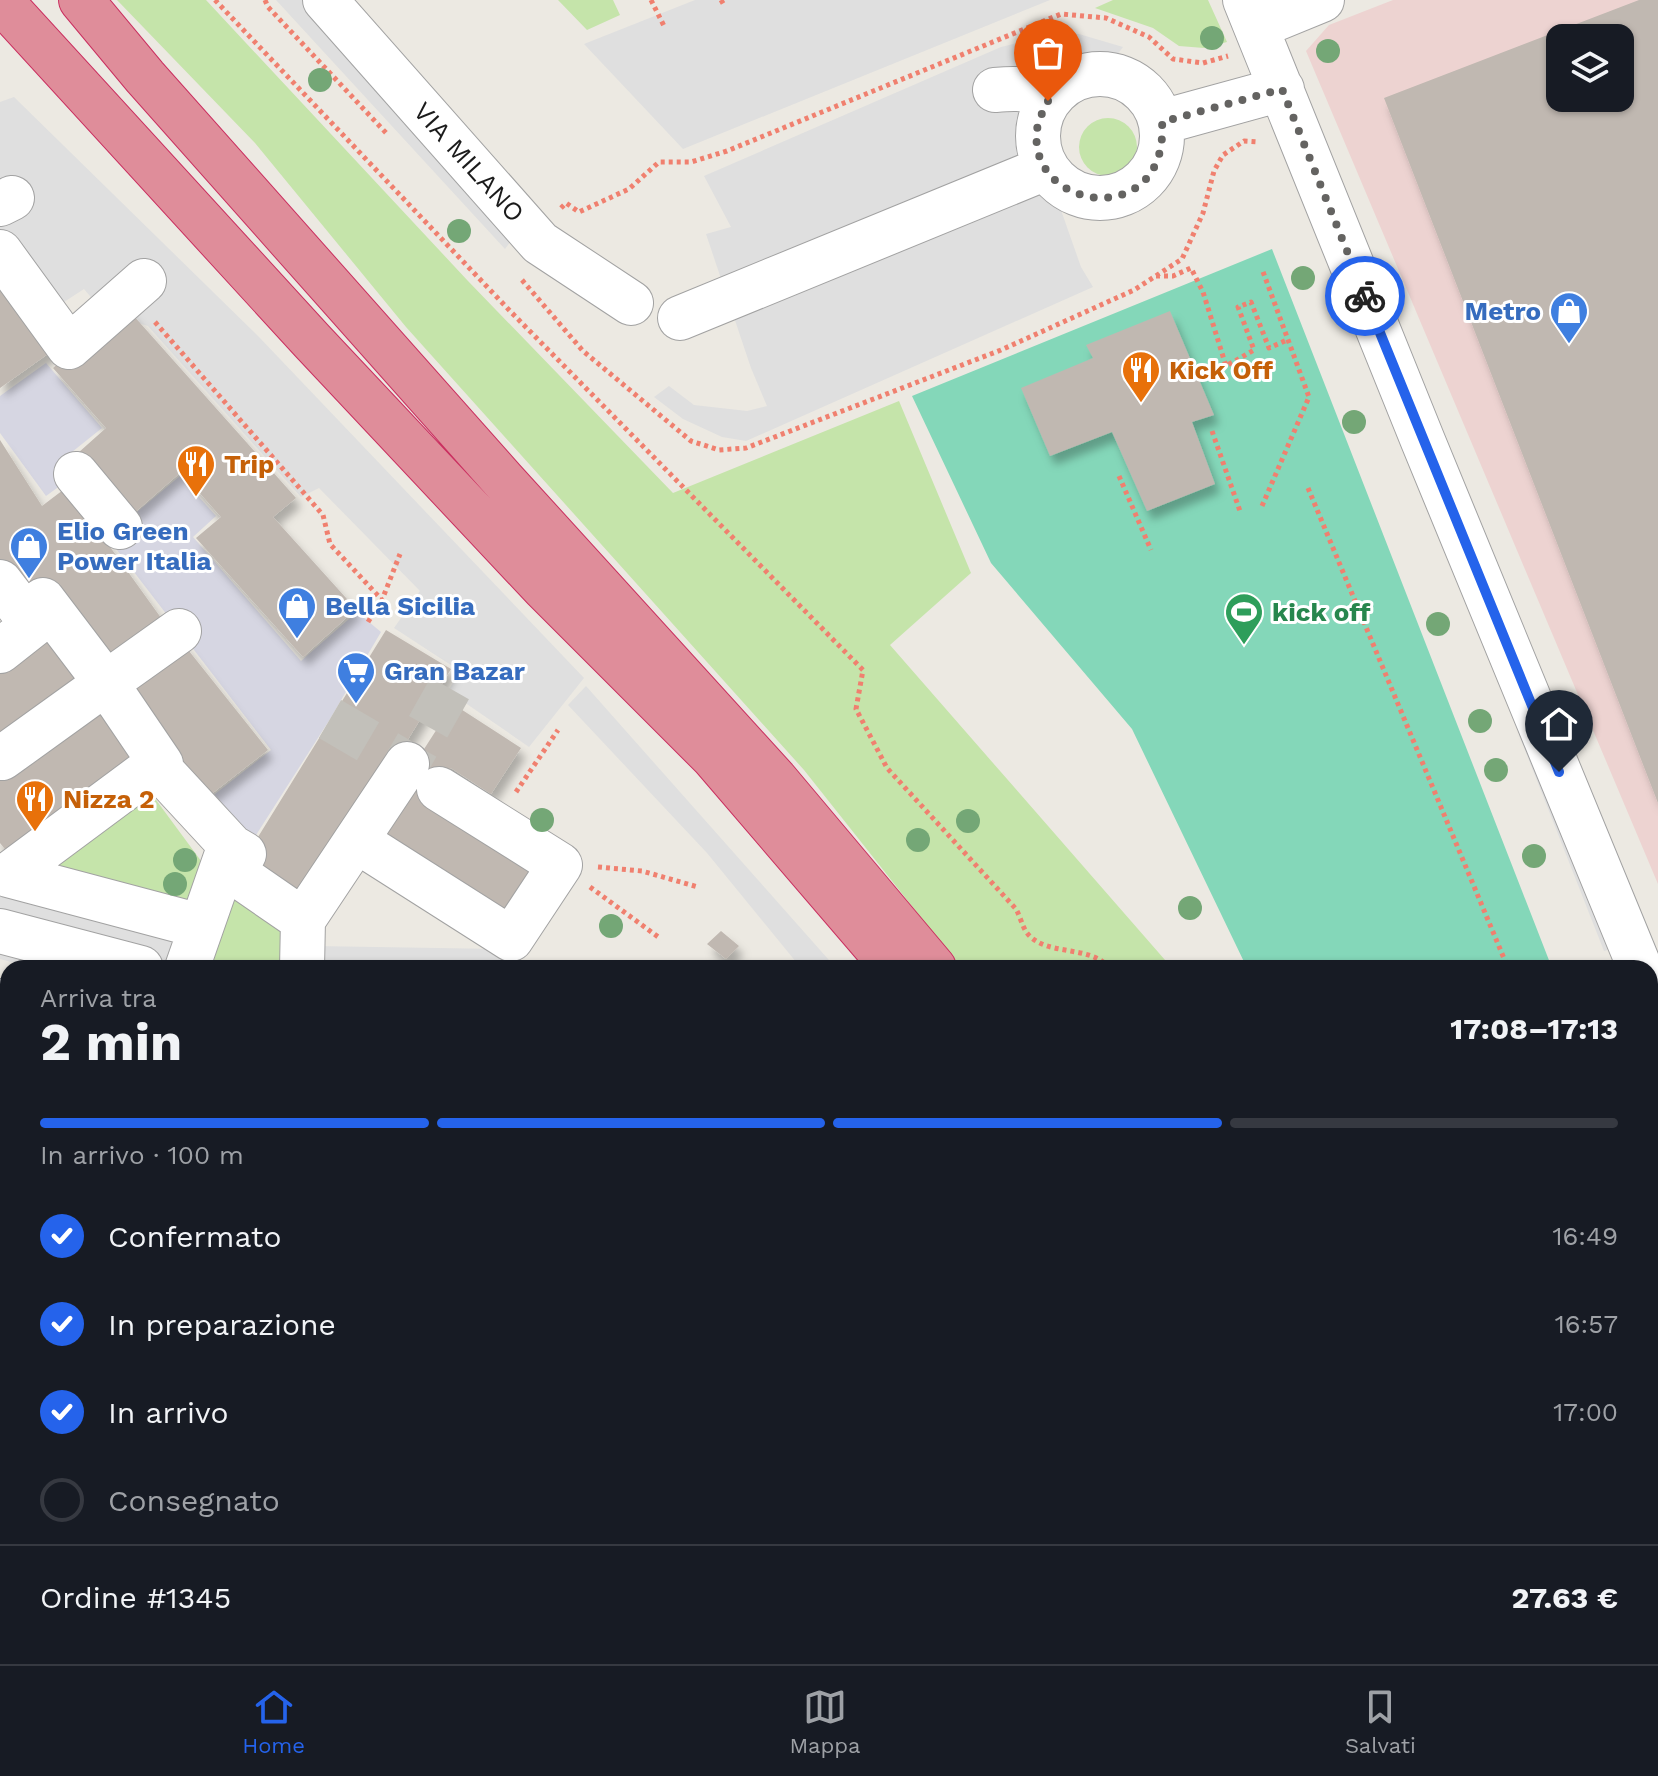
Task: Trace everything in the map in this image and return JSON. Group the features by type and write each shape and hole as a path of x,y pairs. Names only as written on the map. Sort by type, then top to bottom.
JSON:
{"highway":[{"path":"0,0 312,341 544,588 713,757 887,960"},
{"path":"70,0 145,77"},
{"path":"81,0 145,77 503,480 775,779 927,960"},
{"path":"0,44 312,341"}],"street":[{"name":"VIA MILANO","path":"325,0 540,243 631,303"},
{"path":"1322,0 1242,23 1282,89 1637,960"},
{"path":"1113,75 1134,82 1153,101 1162,122 1163,142 1154,169 1141,185 1106,199 1084,197 1060,185 1046,168 1038,146 1038,124 1048,101 1075,78 1113,75"},
{"path":"995,90 1023,88 1048,101"},
{"path":"1162,122 1282,89"},
{"path":"680,318 1046,168"},
{"path":"0,252 57,355 137,287"},
{"path":"76,474 120,527"},
{"path":"0,582 32,622 106,683 161,764 3,871"},
{"path":"1,758 179,631"},
{"path":"156,765 230,845 244,854 229,869 303,920"},
{"path":"302,960 303,920 357,841 423,777 560,865 514,953 357,841"},
{"path":"189,960 230,845"},
{"path":"3,871 200,926"},
{"path":"0,931 111,960"}],"path":[{"path":"215,0 511,312 863,670 856,709 887,768 1016,909 1028,934 1050,947 1084,953 1098,960"},
{"path":"651,0 664,26"},
{"path":"532,233 566,203 579,212 629,189 659,162 691,162 727,151 1061,14 1106,18 1149,37 1173,59 1203,63 1230,55 1242,23"},
{"path":"1155,276 1173,276 1191,268 1203,292 1226,366 1254,350 1238,307 1251,302 1269,348 1287,340"},
{"path":"1262,269 1309,397 1262,506"},
{"path":"137,287 323,515 330,544 382,600"},
{"path":"1212,431 1241,514"},
{"path":"1119,476 1151,550"},
{"path":"1308,488 1505,960"},
{"path":"368,622 382,600 400,554"},
{"path":"494,824 558,730"},
{"path":"560,865 642,871 698,887"},
{"path":"560,865 661,939"}],"shaded area":[{"path":"276,0 302,0 517,233 505,249"},
{"path":"695,0 1050,0 683,149 584,44"},
{"name":"Metro","path":"1393,0 1658,0 1658,884 1306,51 1329,25"},
{"path":"1079,34 1123,47 1111,63 1069,56 1029,63 1012,71 1081,267 1093,287 746,441 722,437 683,419 654,397 669,386 694,405 747,411 767,406 706,234 731,227 704,176 1001,47 1049,35"},
{"path":"14,97 259,337 584,678 529,747 448,691 460,671 394,628 420,591 319,488 301,497 148,326 100,308 84,289 44,315 0,245 0,102"},
{"path":"46,363 102,428 72,452 86,467 46,496 0,433 0,396"},
{"path":"180,476 216,516 193,537 301,661 357,612 381,632 244,854 201,805 271,750 107,537"},
{"path":"586,686 829,960 794,960 707,853 568,705"},
{"path":"1530,733 1615,948 1604,951 1519,735"},
{"path":"0,877 190,930 182,960 0,959"},
{"path":"314,946 500,949 501,960 315,960"}],"green space":[{"path":"117,0 206,0 468,281 673,493 899,401 971,573 890,645 1165,960 955,960 804,770 406,327 255,143"},
{"path":"558,0 613,0 620,15 587,30"},
{"path":"1113,0 1208,0 1227,42 1204,48 1179,46 1153,28 1095,8"},
{"path":"1108,118 1129,126 1137,147 1129,168 1108,176 1087,168 1079,147 1087,126"},
{"name":"kick off","path":"1272,249 1549,960 1243,960 1132,729 991,563 912,396"},
{"path":"145,785 207,869 193,913 30,871"},
{"path":"226,881 291,919 291,960 203,960"}],"building":[{"name":"Metro","path":"1639,0 1658,0 1658,803 1384,98 1546,36 1546,112 1634,112 1634,24 1577,24"},
{"path":"0,262 59,346 0,388"},
{"path":"124,305 296,498 273,517 356,609 303,657 196,538 221,517 181,472 133,514 78,453 106,428 53,368"},
{"path":"1170,311 1214,415 1192,422 1215,484 1147,511 1112,432 1050,456 1021,388 1093,358 1086,345"},
{"path":"0,440 42,506 67,487 169,629 115,666 54,580 22,602 0,574"},
{"path":"386,630 451,669 303,911 237,871"},
{"path":"48,631 86,683 0,745 0,666"},
{"path":"181,641 268,750 205,799 119,690"},
{"path":"104,696 147,748 13,859 0,843 0,781"},
{"path":"453,704 521,748 491,794 451,768 435,793 551,866 508,933 365,841"},
{"path":"721,931 739,946 726,959 707,944"}],"tunnel":[{"path":"330,719 407,764 454,681"}],"way so far":[{"path":"1048,101 1038,124 1038,146 1046,168 1060,185 1084,197 1106,199 1141,185 1154,169 1163,142 1162,122 1282,89 1365,296"}],"place":[{"name":"Metro","path":"1569,345"},
{"name":"Kick Off","path":"1141,404"},
{"name":"Trip","path":"196,498"},
{"name":"Elio Green Power Italia","path":"29,580"},
{"name":"Bella Sicilia","path":"297,640"},
{"name":"kick off","path":"1244,646"},
{"name":"Gran Bazar","path":"356,705"},
{"name":"Nizza 2","path":"35,833"}],"route":[{"path":"1365,296 1559,772"}]}
